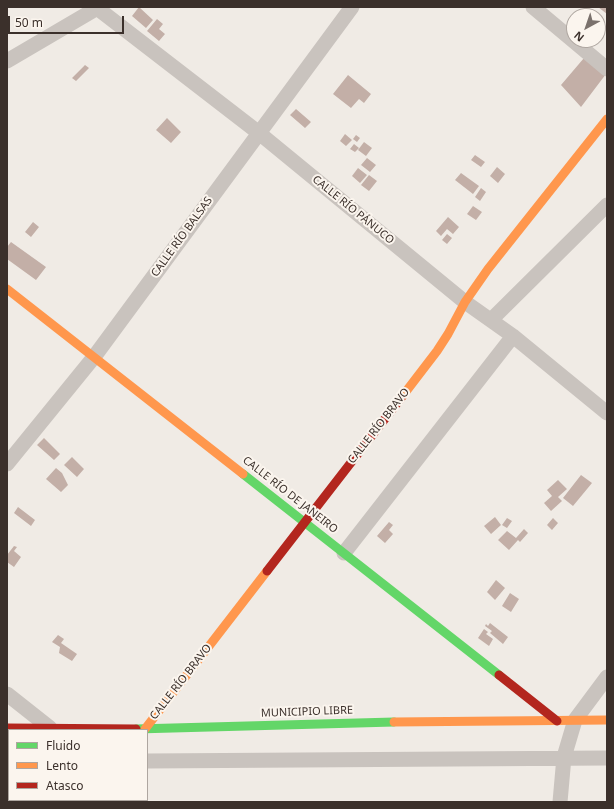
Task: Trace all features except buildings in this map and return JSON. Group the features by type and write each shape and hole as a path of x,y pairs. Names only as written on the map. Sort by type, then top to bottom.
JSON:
{"street":[{"name":"CALLE RÍO PÁNUCO","path":"98,7 259,133 465,302 513,336 607,413"},
{"path":"7,61 98,7"},
{"name":"CALLE RÍO BALSAS","path":"7,464 94,357 352,7"},
{"path":"533,7 607,69"},
{"name":"CALLE RÍO BRAVO","path":"145,729 437,352 465,302 488,269 607,119"},
{"path":"490,320 607,205"},
{"name":"CALLE RÍO DE JANEIRO","path":"7,289 306,522 557,721"},
{"path":"344,553 513,336"},
{"path":"561,802 564,757 575,720 607,677"},
{"path":"7,694 50,728"},
{"name":"MUNICIPIO LIBRE","path":"7,728 145,729 388,722 607,720"},
{"path":"148,761 564,757 607,758"}],"traffic: fast":[{"path":"243,474 499,675"},
{"path":"136,729 394,722"}],"traffic: slow":[{"path":"401,398 437,351 465,302 488,269 607,119"},
{"path":"7,289 243,474"},
{"path":"145,729 267,571"},
{"path":"394,722 607,720"}],"traffic: jam":[{"path":"267,571 401,398"},
{"path":"499,675 557,721"},
{"path":"7,728 136,729"}]}
